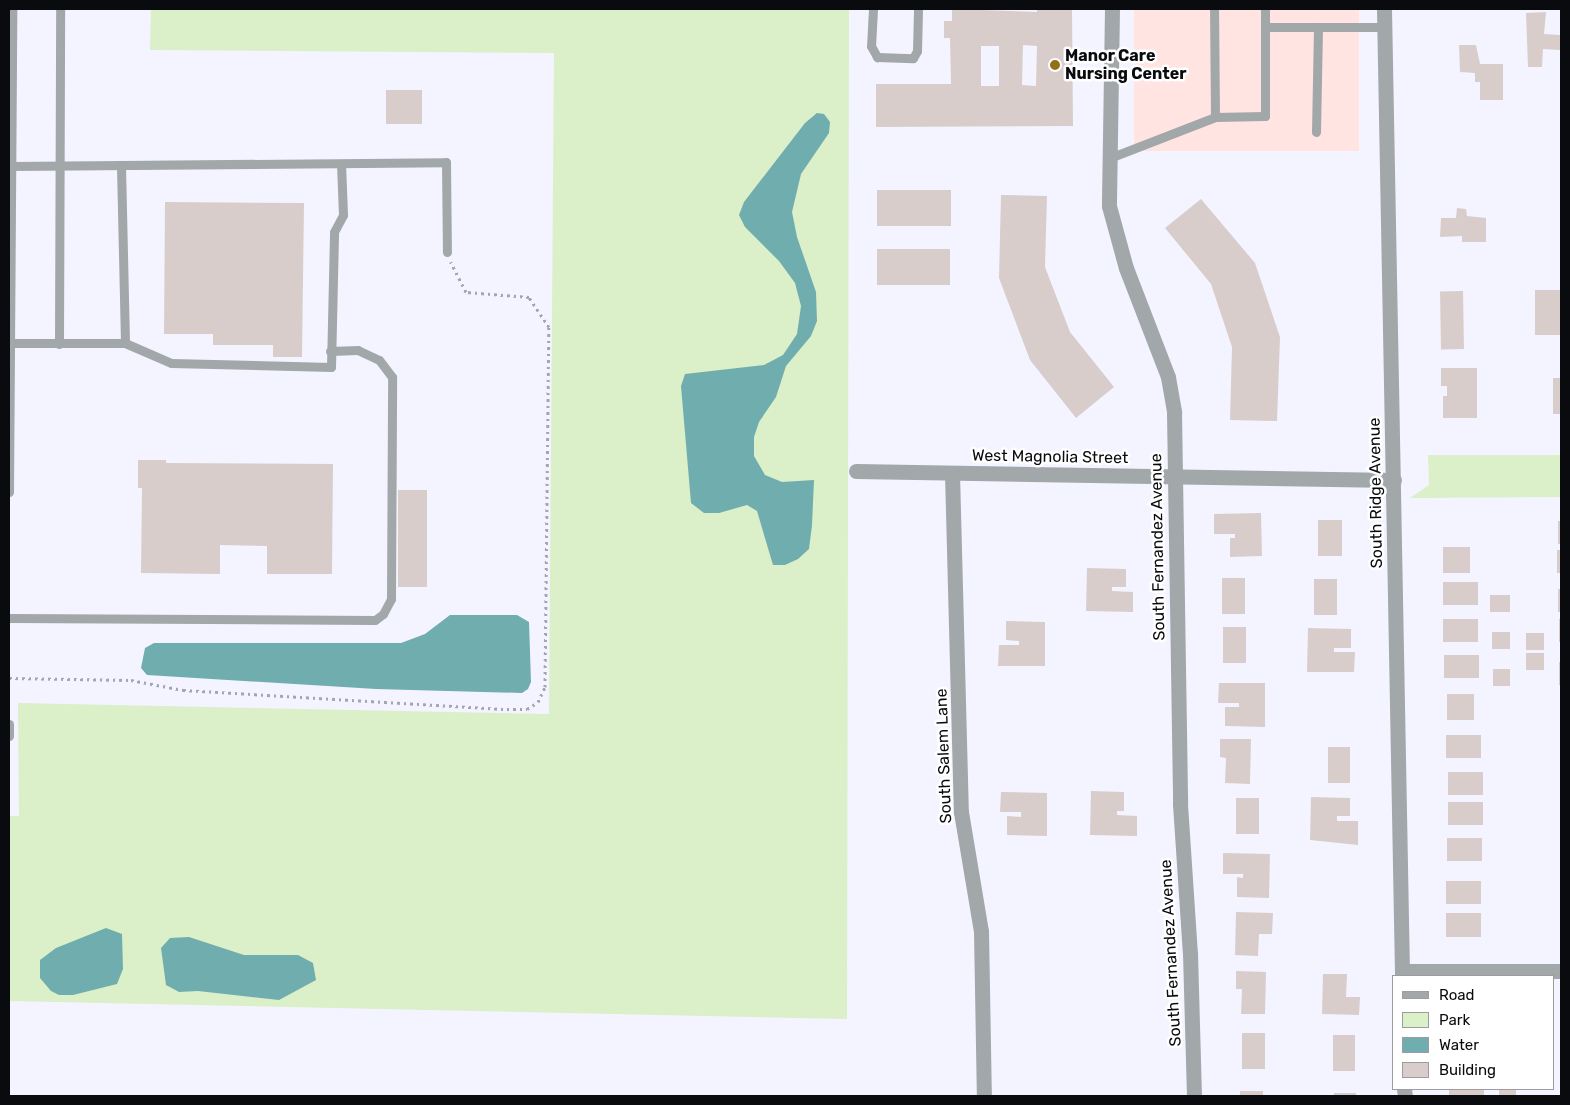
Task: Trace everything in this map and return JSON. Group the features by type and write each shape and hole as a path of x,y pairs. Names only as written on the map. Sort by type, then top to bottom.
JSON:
{"street":[{"name":"South Fernandez Avenue","path":"1112,9 1112,156 1108,173 1109,206 1126,268 1168,377 1174,412 1180,804 1190,953 1194,1096"},
{"name":"South Ridge Avenue","path":"1384,9 1402,974"},
{"name":"West Magnolia Street","path":"856,471 1394,480"},
{"name":"South Salem Lane","path":"952,473 961,812 981,931 984,1096"},
{"path":"1402,974 1561,971"}],"lane":[{"path":"9,492 12,9"},
{"path":"59,344 58,166 60,9"},
{"path":"872,9 871,46 877,57 912,58 917,52 918,9"},
{"path":"1214,9 1215,117"},
{"path":"1112,156 1215,117 1265,116 1266,9"},
{"path":"1265,27 1384,27"},
{"path":"1316,132 1318,27"},
{"path":"12,166 446,162 447,252"},
{"path":"11,343 124,344 171,363 331,367 334,232 343,215 341,164"},
{"path":"121,166 124,344"},
{"path":"9,618 375,620 383,614 391,599 392,377 379,360 358,350 330,352"},
{"path":"9,724 9,736"}],"shaded area":[{"path":"1134,9 1359,9 1359,151 1134,151"}],"green space":[{"path":"151,9 849,9 847,1019 9,1001 9,816 19,816 18,703 549,714 554,53 150,50"},
{"path":"1428,455 1561,455 1561,497 1410,498 1429,485"}],"water":[{"path":"817,113 824,114 830,122 829,133 801,174 792,212 797,237 816,292 817,321 811,336 786,366 776,397 759,422 754,437 754,456 765,475 782,482 814,480 812,525 809,549 798,559 785,565 773,565 757,511 747,505 719,513 704,513 691,503 681,386 685,374 764,365 783,355 797,334 801,306 795,283 779,261 745,227 739,215 744,202 805,123"},
{"path":"450,615 517,615 529,622 531,682 528,689 522,693 376,689 147,675 141,668 145,648 154,643 401,643 425,634"},
{"path":"106,928 122,934 123,969 117,984 73,995 59,995 51,991 40,978 40,960 56,948"},
{"path":"189,937 244,955 298,955 313,963 316,980 279,1000 198,991 179,992 166,985 161,948 170,938"}],"building":[{"name":"Manor Care Nursing Center","path":"952,9 1037,12 1037,9 1072,9 1073,126 876,127 876,84 951,84 950,38 944,38 944,21 952,21","holes":["1023,45 1037,46 1036,86 1022,85","981,46 999,46 999,86 981,86"]},
{"path":"1546,12 1544,34 1560,35 1560,50 1543,49 1542,67 1528,67 1526,13"},
{"path":"1459,45 1476,45 1480,64 1503,64 1503,100 1480,100 1480,82 1475,82 1475,73 1460,72"},
{"path":"386,90 422,90 422,124 386,124"},
{"path":"877,190 951,190 951,226 877,226"},
{"path":"1001,195 1047,196 1045,267 1070,332 1114,387 1076,418 1030,360 999,278"},
{"path":"1201,199 1255,263 1280,337 1277,421 1230,420 1232,347 1211,284 1165,228"},
{"path":"165,202 304,203 302,357 273,357 273,345 213,345 213,334 164,334"},
{"path":"1457,208 1466,209 1467,216 1486,218 1486,242 1462,242 1462,236 1440,237 1441,218 1456,218"},
{"path":"877,249 950,249 950,285 877,285"},
{"path":"1535,290 1561,290 1561,335 1535,335"},
{"path":"1440,291 1463,291 1464,349 1441,349"},
{"path":"1441,368 1477,368 1477,418 1443,418 1443,396 1447,396 1447,386 1441,386"},
{"path":"1553,378 1561,378 1561,414 1553,414"},
{"path":"138,460 166,460 166,463 333,464 332,574 267,574 267,546 220,545 220,574 141,573 142,488 138,488"},
{"path":"398,490 427,490 427,587 398,587"},
{"path":"1261,513 1262,556 1230,557 1230,538 1235,538 1235,534 1214,534 1214,514"},
{"path":"1318,520 1342,520 1342,556 1318,556"},
{"path":"1558,521 1561,521 1561,544 1558,544"},
{"path":"1443,547 1470,547 1470,573 1443,573"},
{"path":"1557,550 1561,550 1561,573 1557,573"},
{"path":"1087,568 1126,569 1126,587 1112,587 1112,591 1133,592 1133,612 1086,611"},
{"path":"1222,578 1245,578 1245,614 1222,614"},
{"path":"1314,579 1337,579 1337,615 1314,615"},
{"path":"1443,582 1478,582 1478,605 1443,605"},
{"path":"1558,589 1561,589 1561,612 1558,612"},
{"path":"1490,595 1510,595 1510,612 1490,612"},
{"path":"1443,619 1478,619 1478,642 1443,642"},
{"path":"1559,619 1561,619 1561,642 1559,642"},
{"path":"1006,621 1045,622 1045,666 998,666 999,645 1019,645 1019,641 1006,640"},
{"path":"1223,627 1246,627 1246,663 1223,663"},
{"path":"1308,628 1351,629 1351,648 1334,648 1334,652 1355,652 1354,672 1307,672"},
{"path":"1492,632 1510,632 1510,649 1492,649"},
{"path":"1526,633 1544,633 1544,650 1526,650"},
{"path":"1526,653 1544,653 1544,670 1526,670"},
{"path":"1444,655 1479,655 1479,678 1444,678"},
{"path":"1559,662 1561,662 1561,685 1559,685"},
{"path":"1493,669 1510,669 1510,686 1493,686"},
{"path":"1219,683 1265,683 1265,727 1225,726 1225,707 1239,707 1239,703 1218,703"},
{"path":"1447,694 1474,694 1474,720 1447,720"},
{"path":"1446,735 1481,735 1481,758 1446,758"},
{"path":"1220,739 1251,739 1250,784 1225,783 1226,758 1220,757"},
{"path":"1328,747 1350,747 1350,783 1328,783"},
{"path":"1448,772 1483,772 1483,795 1448,795"},
{"path":"1091,791 1124,792 1124,811 1117,811 1117,815 1137,816 1137,836 1090,835"},
{"path":"1001,792 1047,793 1047,836 1007,835 1007,816 1021,817 1021,812 1000,812"},
{"path":"1311,797 1350,798 1350,816 1337,816 1337,821 1358,821 1358,845 1310,840"},
{"path":"1236,798 1259,798 1259,834 1236,834"},
{"path":"1448,802 1483,802 1483,825 1448,825"},
{"path":"1447,838 1482,838 1482,861 1447,861"},
{"path":"1223,853 1270,854 1269,898 1237,897 1237,877 1243,878 1243,874 1223,874"},
{"path":"1446,881 1481,881 1481,904 1446,904"},
{"path":"1236,912 1273,913 1272,934 1259,934 1258,956 1235,955"},
{"path":"1446,913 1481,913 1481,937 1446,937"},
{"path":"1236,971 1266,972 1265,1014 1241,1014 1242,989 1236,989"},
{"path":"1323,974 1347,974 1346,997 1360,997 1359,1015 1322,1014"},
{"path":"1242,1033 1265,1033 1265,1069 1242,1069"},
{"path":"1333,1035 1355,1035 1355,1071 1333,1071"},
{"path":"1449,1090 1484,1090 1484,1096 1449,1096"},
{"path":"1499,1090 1516,1090 1516,1096 1499,1096"},
{"path":"1240,1091 1263,1091 1263,1096 1240,1096"},
{"path":"1334,1093 1356,1093 1356,1096 1334,1096"}],"place":[{"name":"Manor Care Nursing Center","path":"1055,65"}]}
